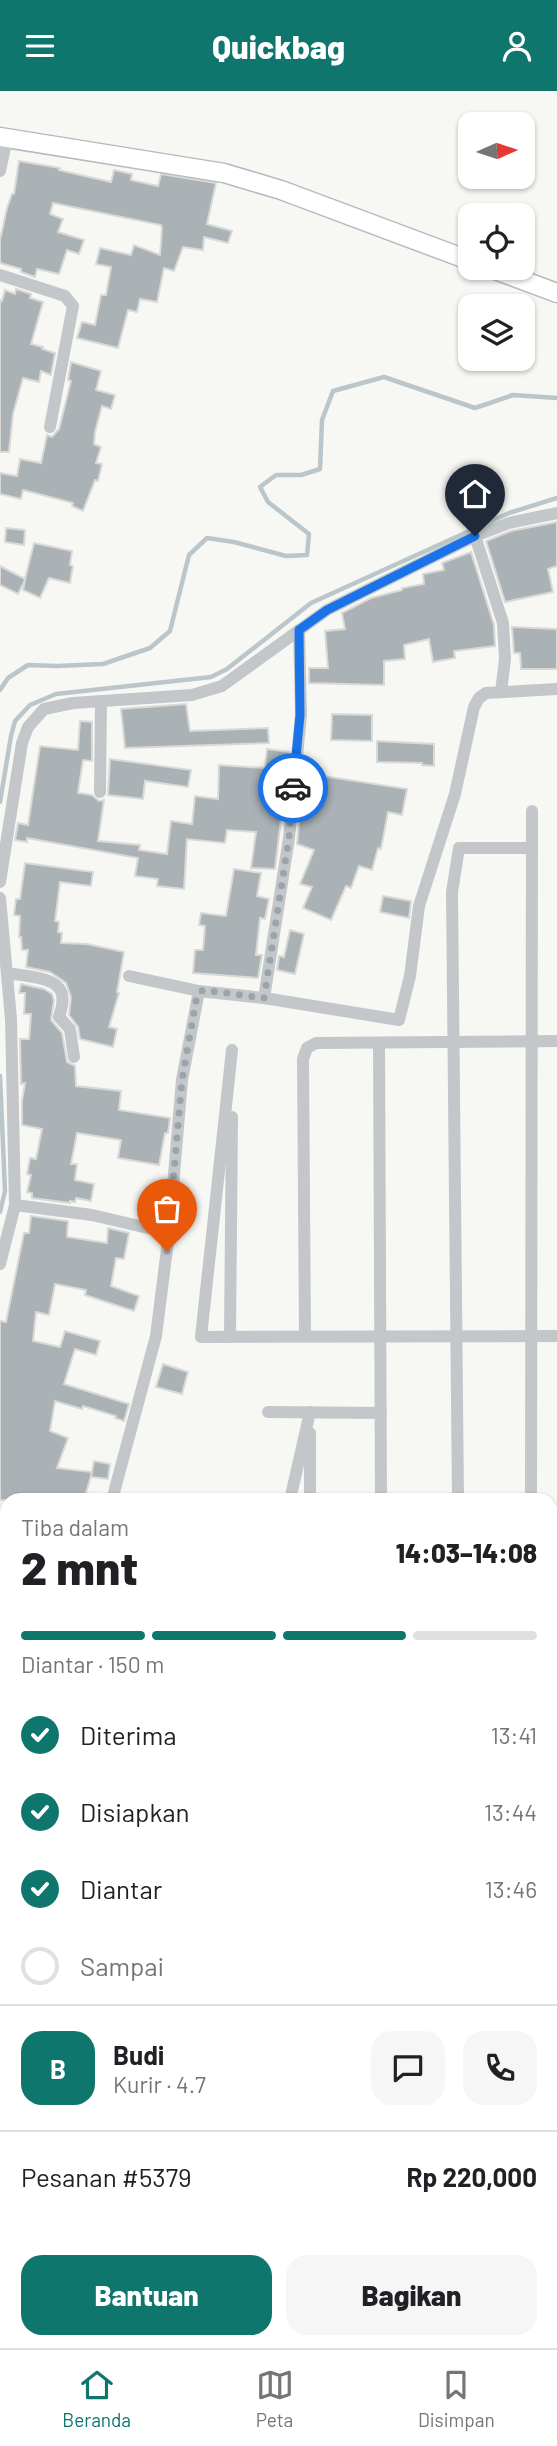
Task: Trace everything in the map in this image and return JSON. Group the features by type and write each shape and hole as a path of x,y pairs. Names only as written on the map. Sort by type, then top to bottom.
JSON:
{"street":[{"path":"0,171 3,137 224,173 281,190 458,256"},
{"path":"0,275 65,296 73,306 50,427"},
{"path":"522,280 557,293"},
{"path":"0,882 22,743 28,727 44,709 73,703 192,695 222,686 327,610 475,536 509,523 557,513"},
{"path":"475,536 503,623 505,659 500,692"},
{"path":"264,998 289,838 300,715 299,630"},
{"path":"129,976 199,991 264,998 395,1020 401,1018 410,976 419,906 455,794 474,707 486,693 557,689"},
{"path":"100,792 101,701"},
{"path":"531,1493 532,811"},
{"path":"458,1493 452,892 459,848 532,848"},
{"path":"0,898 11,1019 15,1205 0,1265"},
{"path":"7,973 52,982 58,986 63,999 59,1017 70,1029 74,1057"},
{"path":"115,1493 156,1336 169,1233 182,1080 199,991"},
{"path":"305,1336 303,1059 307,1048 316,1043 557,1041"},
{"path":"379,1043 381,1493"},
{"path":"230,1337 232,1050 201,1336 230,1337 557,1336"},
{"path":"15,1205 92,1215 169,1233"},
{"path":"268,1412 381,1413"},
{"path":"292,1493 310,1412"},
{"path":"310,1412 310,1493"}],"building":[{"path":"19,161 60,168 59,170 111,182 114,170 132,174 131,180 158,186 161,174 216,183 207,224 232,231 228,243 204,237 203,250 183,247 174,271 164,268 157,302 140,299 137,312 128,310 118,348 77,338 82,322 95,325 101,295 106,295 111,267 96,264 100,248 131,255 134,245 160,255 162,228 161,225 53,203 50,214 63,219 58,232 84,240 79,254 67,250 59,274 37,269 35,277 21,272 21,269 0,263 0,240 7,208 14,194"},
{"path":"16,289 43,302 31,344 55,353 51,375 41,371 39,382 23,378 13,414 9,452 0,452 0,300 2,301 5,290 15,294"},
{"path":"71,362 101,371 96,390 115,395 111,409 102,406 94,444 101,447 96,463 102,464 98,481 95,480 83,511 72,506 73,503 23,490 21,499 0,494 0,473 17,476 20,459 41,463 47,435 52,437 59,429 71,381 68,380"},
{"path":"557,522 557,566 548,569 553,592 505,602 486,541 511,531"},
{"path":"6,528 25,530 24,545 5,542"},
{"path":"34,543 72,551 70,583 49,578 40,598 23,590 25,580 18,594 0,585 0,566 25,579"},
{"path":"471,552 494,625 495,646 454,651 455,658 433,662 429,639 404,645 405,659 384,661 384,685 309,683 309,668 328,668 325,631 345,629 342,613 371,598 424,584 423,574 444,570 442,563"},
{"path":"512,627 557,629 557,669 521,669 520,653 514,653"},
{"path":"186,704 190,731 268,728 269,743 125,748 121,709"},
{"path":"332,714 372,715 372,741 331,740"},
{"path":"80,721 92,722 92,761 83,760 78,793 92,795 99,801 104,800 98,841 140,845 139,850 167,854 171,821 192,824 195,796 218,799 219,765 265,768 267,749 289,752 275,869 251,868 256,832 227,830 225,843 187,839 184,889 157,886 158,879 135,876 138,858 27,838 27,842 15,840 18,823 28,825 40,746 78,750"},
{"path":"377,741 434,744 434,766 422,763 377,762"},
{"path":"110,759 191,770 188,787 145,781 143,799 108,795"},
{"path":"304,773 407,789 402,815 388,812 381,849 378,848 372,870 359,866 351,888 346,886 331,920 303,908 312,887 300,884 314,850 297,844"},
{"path":"25,863 93,872 91,886 60,882 55,921 59,922 58,932 62,933 61,943 87,944 124,952 117,992 119,993 109,1027 117,1029 113,1047 80,1039 78,1027 69,1015 71,997 66,983 50,972 26,967 28,950 22,950 19,937 20,916 14,915 16,899 20,899"},
{"path":"234,869 261,873 257,896 269,899 265,919 260,918 256,955 262,955 258,978 193,973 195,950 203,950 205,926 199,925 201,913 226,916"},
{"path":"383,896 411,901 409,918 380,912"},
{"path":"290,930 304,934 295,974 277,970 279,956 284,957"},
{"path":"21,984 44,989 52,994 54,1000 51,1020 62,1033 67,1062 75,1066 76,1086 121,1091 119,1110 170,1118 159,1165 118,1158 121,1140 77,1133 71,1164 77,1164 75,1180 94,1184 91,1201 76,1198 75,1202 70,1203 32,1198 32,1193 27,1192 31,1175 27,1174 30,1158 36,1159 42,1129 22,1125 25,1083 21,1084 20,1039 29,1039 31,1014 24,1014 25,993 19,993"},
{"path":"31,1216 68,1221 67,1237 107,1243 108,1228 129,1233 124,1259 116,1258 111,1286 139,1296 134,1311 85,1295 86,1290 55,1284 49,1315 36,1312 33,1341 60,1347 65,1331 100,1341 96,1355 75,1349 64,1384 129,1404 124,1421 83,1406 82,1409 55,1401 50,1431 68,1438 57,1468 92,1472 86,1493 0,1493 0,1321 6,1322 24,1233 29,1233"},
{"path":"163,1364 188,1372 182,1394 156,1387"},
{"path":"94,1461 110,1464 108,1479 91,1477"}],"waterway":[{"path":"0,690 8,678 28,665 103,664 150,648 170,631 189,555 207,538 286,556 307,555 309,534 268,502 260,487 276,475 301,475 320,469 322,420 333,391 384,377 475,408 513,395 557,398"},
{"path":"0,802 15,721 30,705 56,694 211,677 227,669 311,603 509,513 557,498"},
{"path":"0,1076 5,1191 0,1212"}],"way so far":[{"path":"167,1251 180,1129 182,1080 197,995 203,990 264,998 289,838 293,788"}],"route":[{"path":"293,788 300,715 299,630 327,610 475,536"}]}
